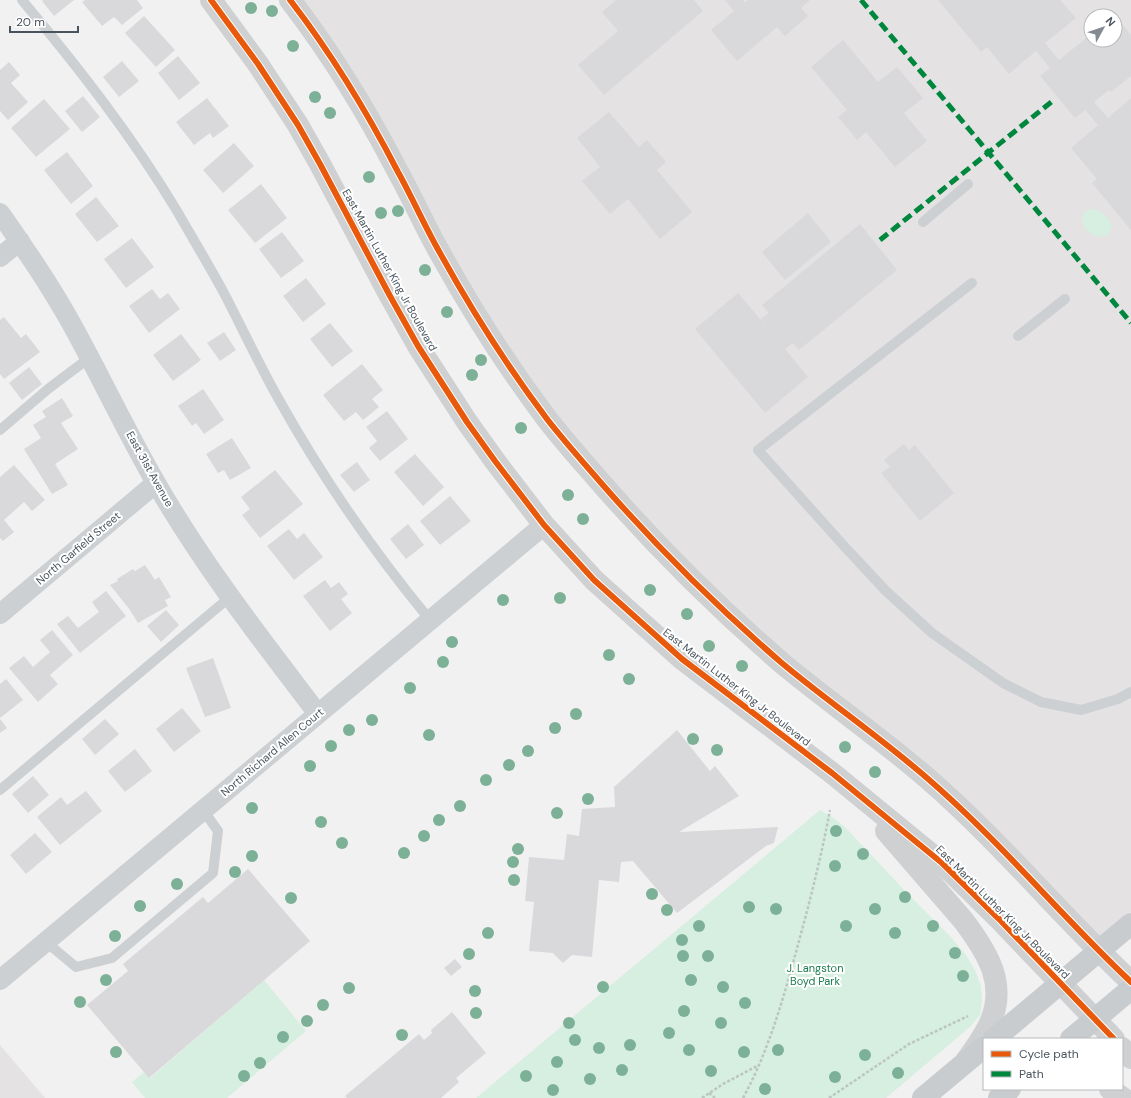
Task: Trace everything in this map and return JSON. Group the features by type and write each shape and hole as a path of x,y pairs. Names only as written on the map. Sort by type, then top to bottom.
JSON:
{"main road":[{"name":"East Martin Luther King Jr Boulevard","path":"211,0 258,64 298,125 418,346 467,422 499,467 544,525 594,580 682,659 832,773 942,863 999,918 1113,1038"},
{"path":"290,0 316,36 379,136 439,251 483,328 524,387 570,448 647,534 725,613 785,665 894,751 948,796 976,823 1098,951 1131,982"},
{"path":"832,773 912,860 964,920 990,961 995,978 995,1008 988,1028 964,1064"},
{"path":"995,1038 1131,924"},
{"path":"1072,1038 1131,989"},
{"path":"923,1098 983,1048"},
{"path":"1123,1049 1131,1058"},
{"path":"999,1098 1009,1090"},
{"path":"1111,1090 1123,1098"}],"street":[{"name":"East 31st Avenue","path":"0,213 20,241 67,316 156,483 204,559 230,597 318,714"},
{"path":"0,257 20,241"},
{"name":"North Garfield Street","path":"0,614 156,483"},
{"name":"North Richard Allen Court","path":"0,980 544,525"}],"lane":[{"path":"22,0 73,62 130,138 155,175 200,250 225,295 256,358 315,462 374,549 430,620"},
{"path":"923,222 968,184"},
{"path":"972,283 758,450 886,591 932,633 1003,683 1041,702 1081,710 1118,699 1131,692"},
{"path":"1018,336 1064,299"},
{"path":"0,430 48,389 89,358"},
{"path":"0,790 230,597"},
{"path":"46,942 76,967 112,958 202,883 213,873 218,832 203,810"}],"path":[{"path":"743,1098 760,1065 781,1008 810,900 830,810"},
{"path":"828,1098 909,1044 969,1016"},
{"path":"702,1098 738,1076 760,1065"},
{"path":"709,1093 715,1098"}],"shaded area":[{"path":"290,0 1131,0 1131,924 1098,951 826,698 570,448"},
{"path":"0,1045 45,1098 0,1098"}],"green space":[{"path":"1090,209 1098,210 1108,219 1112,226 1108,235 1101,237 1093,235 1085,229 1082,220 1084,213"},
{"name":"J. Langston Boyd Park","path":"820,810 834,818 846,828 951,937 966,955 975,970 981,986 982,1001 980,1015 970,1027 886,1098 476,1098"},
{"path":"264,980 306,1031 227,1098 145,1098 132,1082 144,1072 150,1078"}],"building":[{"path":"74,0 54,16 42,1"},
{"path":"85,0 137,0 143,8 122,25 114,17 102,26 82,2"},
{"path":"616,0 694,0 703,11 604,95 578,65 618,31 602,12"},
{"path":"725,0 743,0 745,2 748,0 810,0 801,8 808,16 785,36 777,27 737,61 711,30 734,11"},
{"path":"938,0 1060,0 1076,18 1045,43 1059,60 1083,40 1083,48 1123,48 1123,25 1131,35 1131,76 1111,92 1109,90 1094,102 1108,118 1131,98 1131,230 1092,183 1097,179 1071,148 1098,125 1085,110 1075,118 1040,76 1050,68 1036,51 1009,74 987,47 981,52"},
{"path":"144,16 175,50 156,67 125,33"},
{"path":"843,40 878,82 897,67 923,98 904,113 927,141 895,167 866,132 857,140 838,117 847,110 811,67"},
{"path":"178,56 200,83 179,100 158,73"},
{"path":"122,61 139,81 119,97 103,77"},
{"path":"9,62 20,75 11,83 28,102 8,120 0,111 0,70"},
{"path":"83,96 100,117 82,132 65,111"},
{"path":"207,98 229,126 213,138 210,133 194,145 176,122"},
{"path":"44,99 70,129 36,157 11,128"},
{"path":"609,112 639,147 647,140 666,162 657,170 692,212 660,239 628,199 610,214 582,181 600,167 577,138"},
{"path":"234,143 254,166 223,193 203,170"},
{"path":"67,152 93,186 71,204 44,170"},
{"path":"261,184 287,218 255,243 228,210"},
{"path":"96,197 119,226 97,242 75,214"},
{"path":"808,213 831,242 785,280 762,252"},
{"path":"860,224 897,270 799,350 793,343 785,349 808,377 765,413 695,329 738,293 767,327 761,319 769,313 762,305"},
{"path":"282,232 304,261 281,278 259,249"},
{"path":"132,238 154,267 126,288 104,259"},
{"path":"306,278 326,304 303,322 283,296"},
{"path":"152,289 160,299 168,293 180,309 149,333 129,306"},
{"path":"4,317 21,338 26,334 40,352 4,379 0,374 0,320"},
{"path":"330,323 353,351 332,367 310,339"},
{"path":"224,332 236,350 220,361 207,343"},
{"path":"181,334 201,360 173,381 153,355"},
{"path":"362,364 383,390 372,399 379,407 363,420 356,412 344,421 323,395"},
{"path":"29,367 42,384 22,400 9,383"},
{"path":"203,389 224,420 204,434 196,423 192,426 178,406"},
{"path":"62,398 73,416 61,423 78,449 55,464 68,485 52,494 24,449 41,438 33,425 46,417 42,411"},
{"path":"387,411 408,439 380,461 369,448 377,441 366,427"},
{"path":"232,438 251,468 230,480 224,470 218,473 206,454"},
{"path":"904,444 909,450 915,445 954,493 920,521 881,473 890,467 884,460"},
{"path":"415,454 444,487 423,506 394,472"},
{"path":"357,462 370,480 354,492 340,475"},
{"path":"14,465 45,500 32,511 24,502 4,520 14,532 3,541 0,538 0,477"},
{"path":"275,470 303,504 260,538 242,515 250,509 241,497"},
{"path":"450,496 471,521 440,545 420,521"},
{"path":"408,524 424,545 406,559 390,539"},
{"path":"289,529 297,539 304,533 323,557 294,580 267,546"},
{"path":"145,565 155,580 159,577 171,597 165,600 168,606 138,623 130,610 110,585 118,581 117,579 133,569 135,571"},
{"path":"325,580 331,588 339,582 348,594 341,599 352,613 330,631 303,596"},
{"path":"106,591 126,616 80,653 57,624 68,616 78,628 99,612 92,602"},
{"path":"166,610 179,625 161,642 147,626"},
{"path":"52,630 73,655 50,675 58,684 38,702 9,668 24,656 33,667 50,652 40,640"},
{"path":"213,658 231,708 205,717 186,668"},
{"path":"6,679 23,700 0,718 0,684"},
{"path":"182,708 201,731 174,752 156,729"},
{"path":"0,719 7,728 0,733"},
{"path":"105,719 119,734 95,755 82,739"},
{"path":"677,730 710,771 715,766 739,796 679,832 778,827 774,843 766,846 677,913 633,861 621,862 619,882 599,880 592,957 572,955 563,963 553,953 529,951 534,902 525,901 529,857 564,860 567,834 579,836 582,809 615,807 614,787"},
{"path":"135,749 152,771 125,792 108,771"},
{"path":"33,776 49,795 28,813 12,794"},
{"path":"86,791 102,811 60,845 37,817 61,797 67,805"},
{"path":"35,833 52,852 26,874 10,855"},
{"path":"248,869 310,941 149,1078 87,1005 128,971 123,964 203,897 208,903"},
{"path":"455,959 462,967 451,976 444,968"},
{"path":"452,1012 486,1053 456,1078 459,1082 441,1098 347,1098 345,1096 419,1034 424,1040 432,1033 431,1030"}],"marked path":[{"path":"861,0 1131,323"},
{"path":"880,240 1055,99"}],"cycle path":[{"path":"211,0 258,64 298,125 418,346 467,422 544,525 594,580 682,659 832,773 942,863 999,919 1113,1038"},
{"path":"290,0 320,41 361,105 409,192 452,275 477,317 532,399 574,452 623,508 712,599 783,664 892,749 954,802 1131,982"}]}
